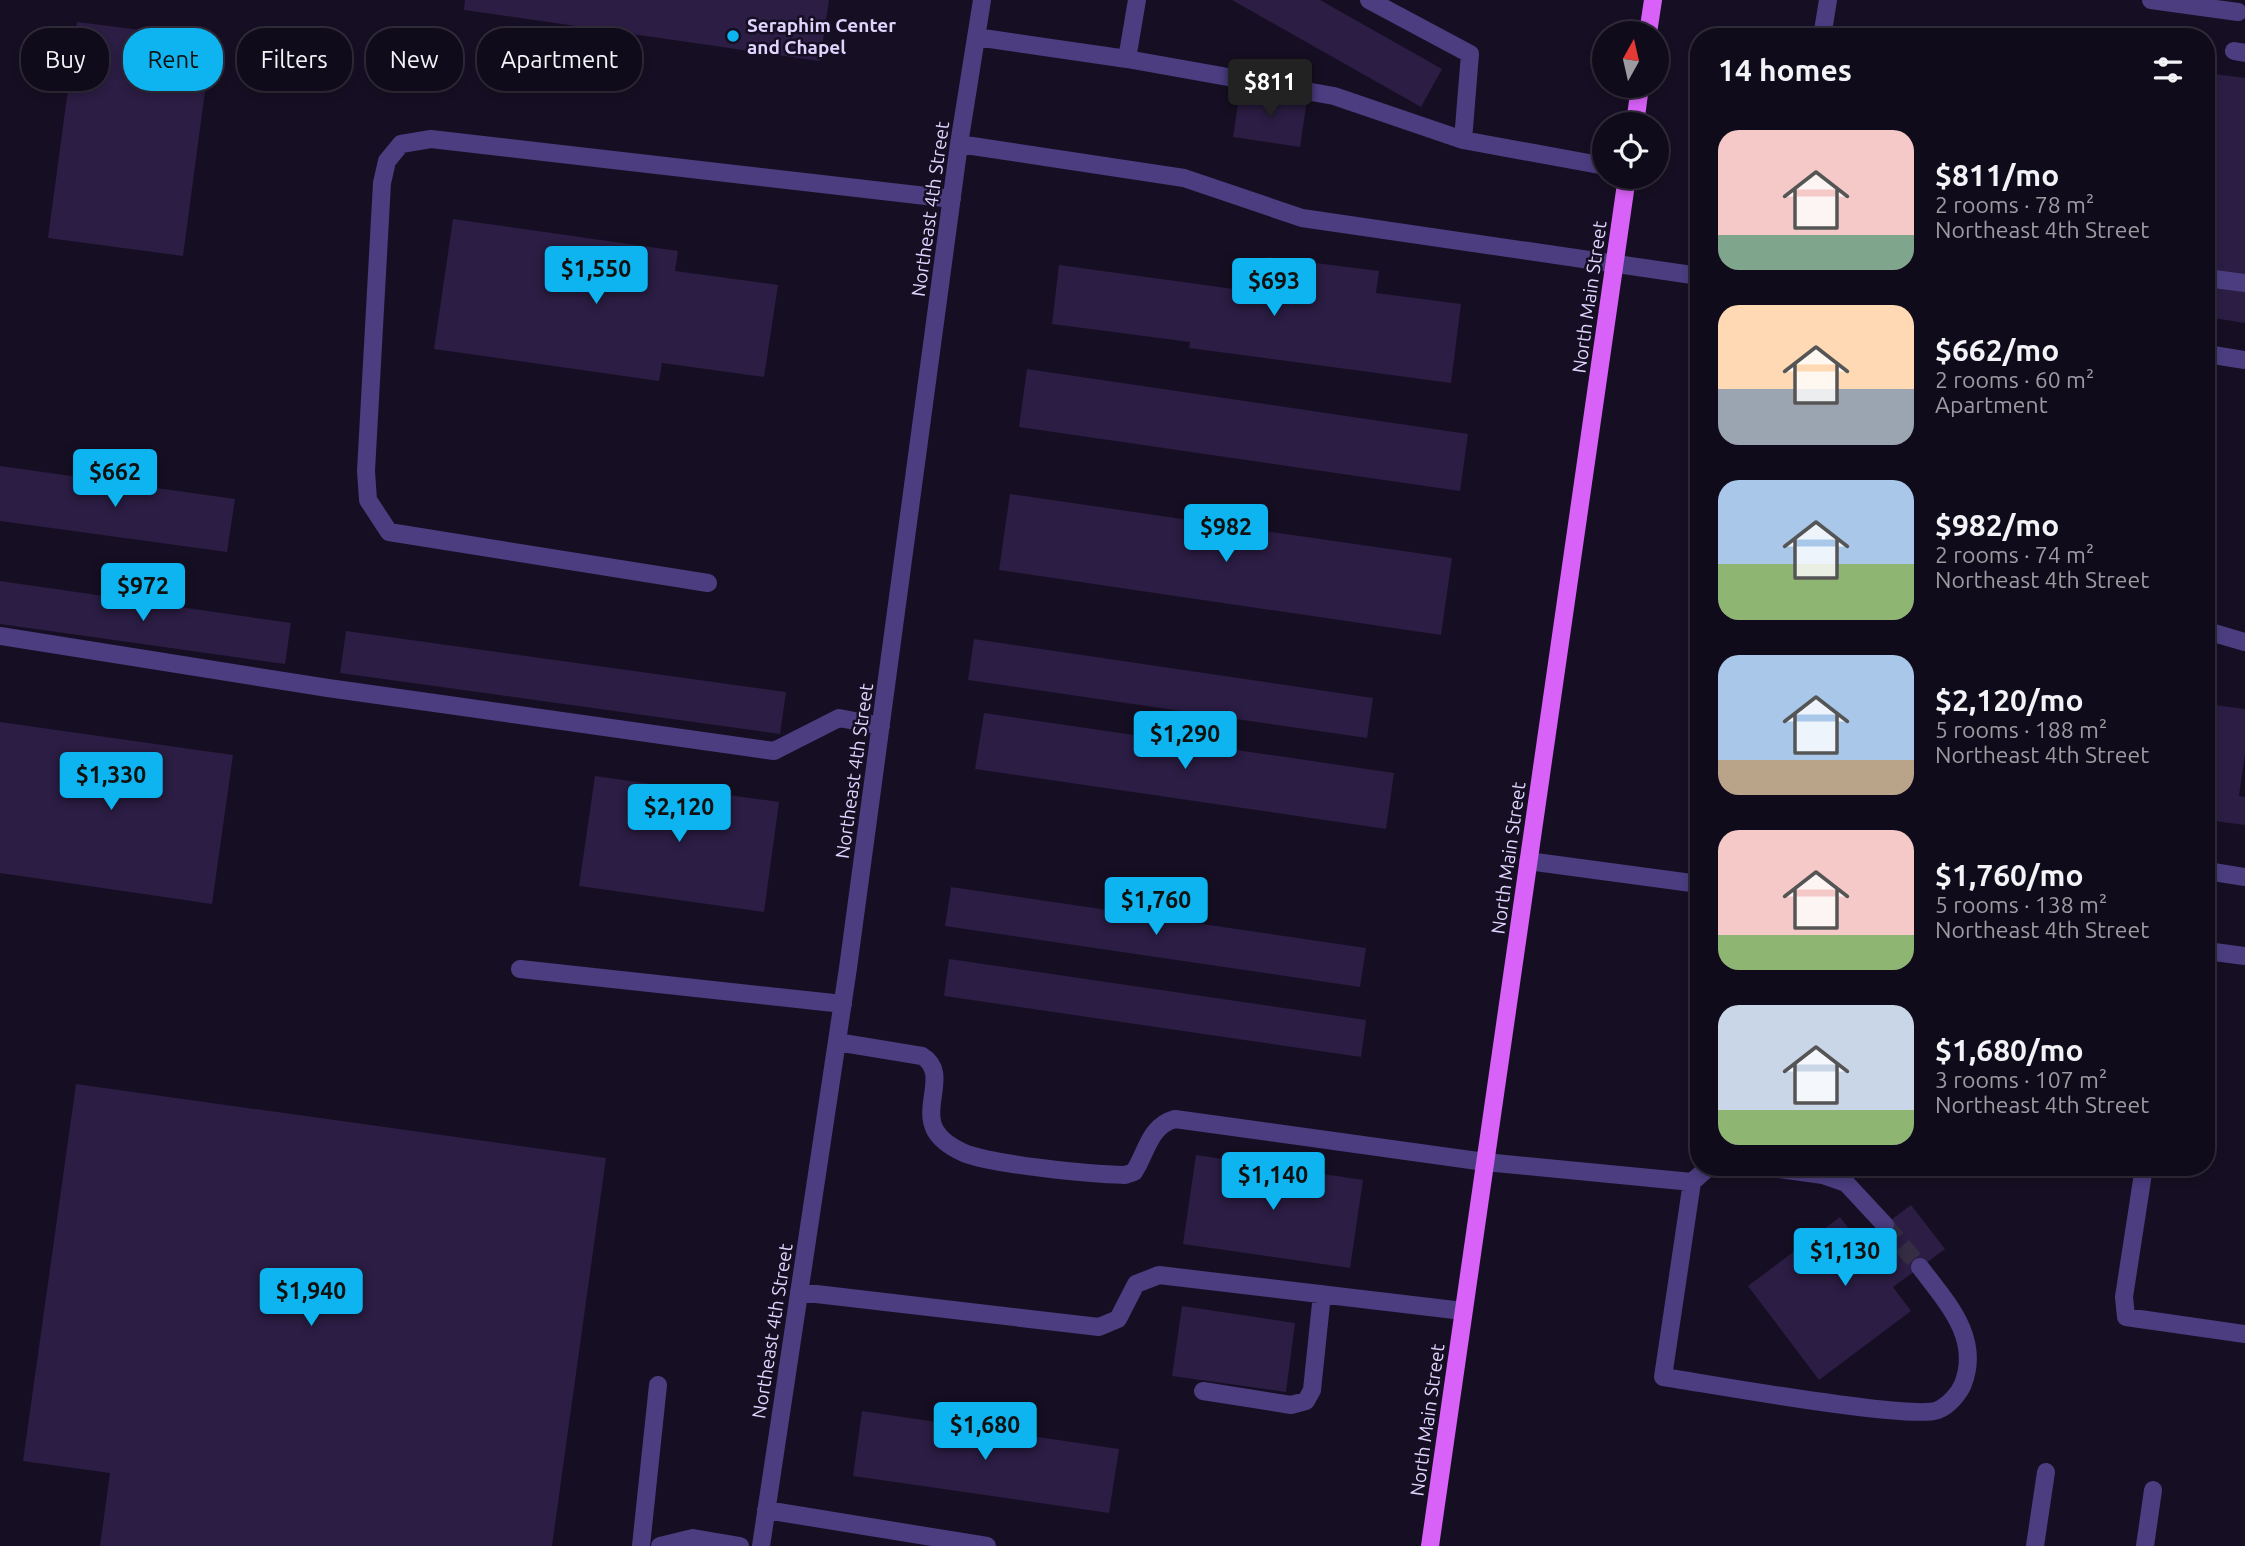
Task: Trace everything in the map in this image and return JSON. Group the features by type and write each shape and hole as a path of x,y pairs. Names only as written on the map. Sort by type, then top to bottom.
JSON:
{"main road":[{"path":"1650,21 1653,0"},
{"name":"North Main Street","path":"1430,1546 1625,189"}],"street":[{"name":"Northeast 4th Street","path":"761,1546 843,1004 952,199 982,0"},
{"path":"1127,59 1137,0"},
{"path":"1369,0 1469,54 1463,140"},
{"path":"1823,28 1828,0"},
{"path":"2151,0 2238,12"},
{"path":"976,37 1127,59 1334,96 1463,140 1592,164"},
{"path":"708,583 389,532 368,500 366,471 382,183 387,161 401,144 432,139 952,199"},
{"path":"960,144 1184,178 1303,218 1690,274"},
{"path":"2215,279 2245,283"},
{"path":"2215,355 2245,360"},
{"path":"2215,633 2245,642"},
{"path":"0,636 328,688 774,751 839,718 881,726"},
{"path":"1528,861 1690,883"},
{"path":"2215,872 2245,877"},
{"path":"2215,952 2245,956"},
{"path":"520,969 843,1004"},
{"path":"837,1042 910,1054 930,1061 934,1065 935,1075 930,1103 934,1128 942,1139 967,1154 1125,1175 1134,1172 1153,1134 1161,1125 1175,1119 1357,1142 1485,1162 1692,1182"},
{"path":"1699,1176 1692,1182 1663,1377 1894,1410 1937,1411 1959,1393 1969,1367 1968,1344 1957,1317 1920,1267"},
{"path":"1827,1176 1846,1183 1885,1225"},
{"path":"2143,1176 2124,1297 2126,1317 2245,1334"},
{"path":"799,1292 1099,1327 1118,1319 1136,1284 1159,1275 1463,1311"},
{"path":"1203,1391 1292,1405 1306,1401 1312,1390 1322,1294"},
{"path":"641,1546 658,1385"},
{"path":"2035,1546 2046,1472"},
{"path":"2145,1546 2153,1490"},
{"path":"766,1510 987,1546"},
{"path":"660,1546 693,1538 740,1546"}],"building":[{"name":"Seraphim Center and Chapel","path":"465,0 829,0 820,61 642,36 642,28 590,28 464,10"},
{"path":"1232,0 1320,0 1442,69 1421,107"},
{"path":"77,22 125,28 123,91 205,91 183,256 48,238 68,91 109,91 109,28 76,28"},
{"path":"2215,74 2245,78 2245,323 2215,318"},
{"path":"1240,91 1307,100 1300,147 1233,137"},
{"path":"453,219 678,251 675,271 778,285 764,377 662,363 659,381 434,349"},
{"path":"1268,257 1379,271 1376,293 1461,304 1451,383 1189,348 1190,342 1052,324 1059,265 1263,293"},
{"path":"1027,369 1468,434 1460,491 1019,427"},
{"path":"0,466 235,499 227,552 0,521"},
{"path":"1010,494 1452,558 1441,635 999,570"},
{"path":"0,581 291,623 285,664 0,624"},
{"path":"346,631 786,692 780,734 340,673"},
{"path":"974,639 1373,698 1367,738 968,680"},
{"path":"2215,705 2245,709 2245,754 2239,796 2245,797 2245,825 2215,821"},
{"path":"984,713 1394,773 1386,829 975,769"},
{"path":"0,722 233,755 212,904 0,873"},
{"path":"595,776 779,802 764,912 579,886"},
{"path":"951,887 1366,948 1360,987 945,926"},
{"path":"949,959 1366,1020 1361,1057 944,996"},
{"path":"76,1084 606,1158 552,1546 100,1546 110,1473 23,1461"},
{"path":"1196,1155 1363,1180 1350,1268 1183,1244"},
{"path":"1911,1205 1945,1249 1893,1287 1911,1311 1819,1380 1748,1286 1840,1217 1860,1243"},
{"path":"1182,1306 1295,1323 1286,1392 1172,1376"},
{"path":"862,1411 1119,1449 1109,1513 853,1476"}],"tunnel":[{"path":"1885,1225 1920,1267"}],"place":[{"name":"Seraphim Center and Chapel","path":"733,36"}]}
